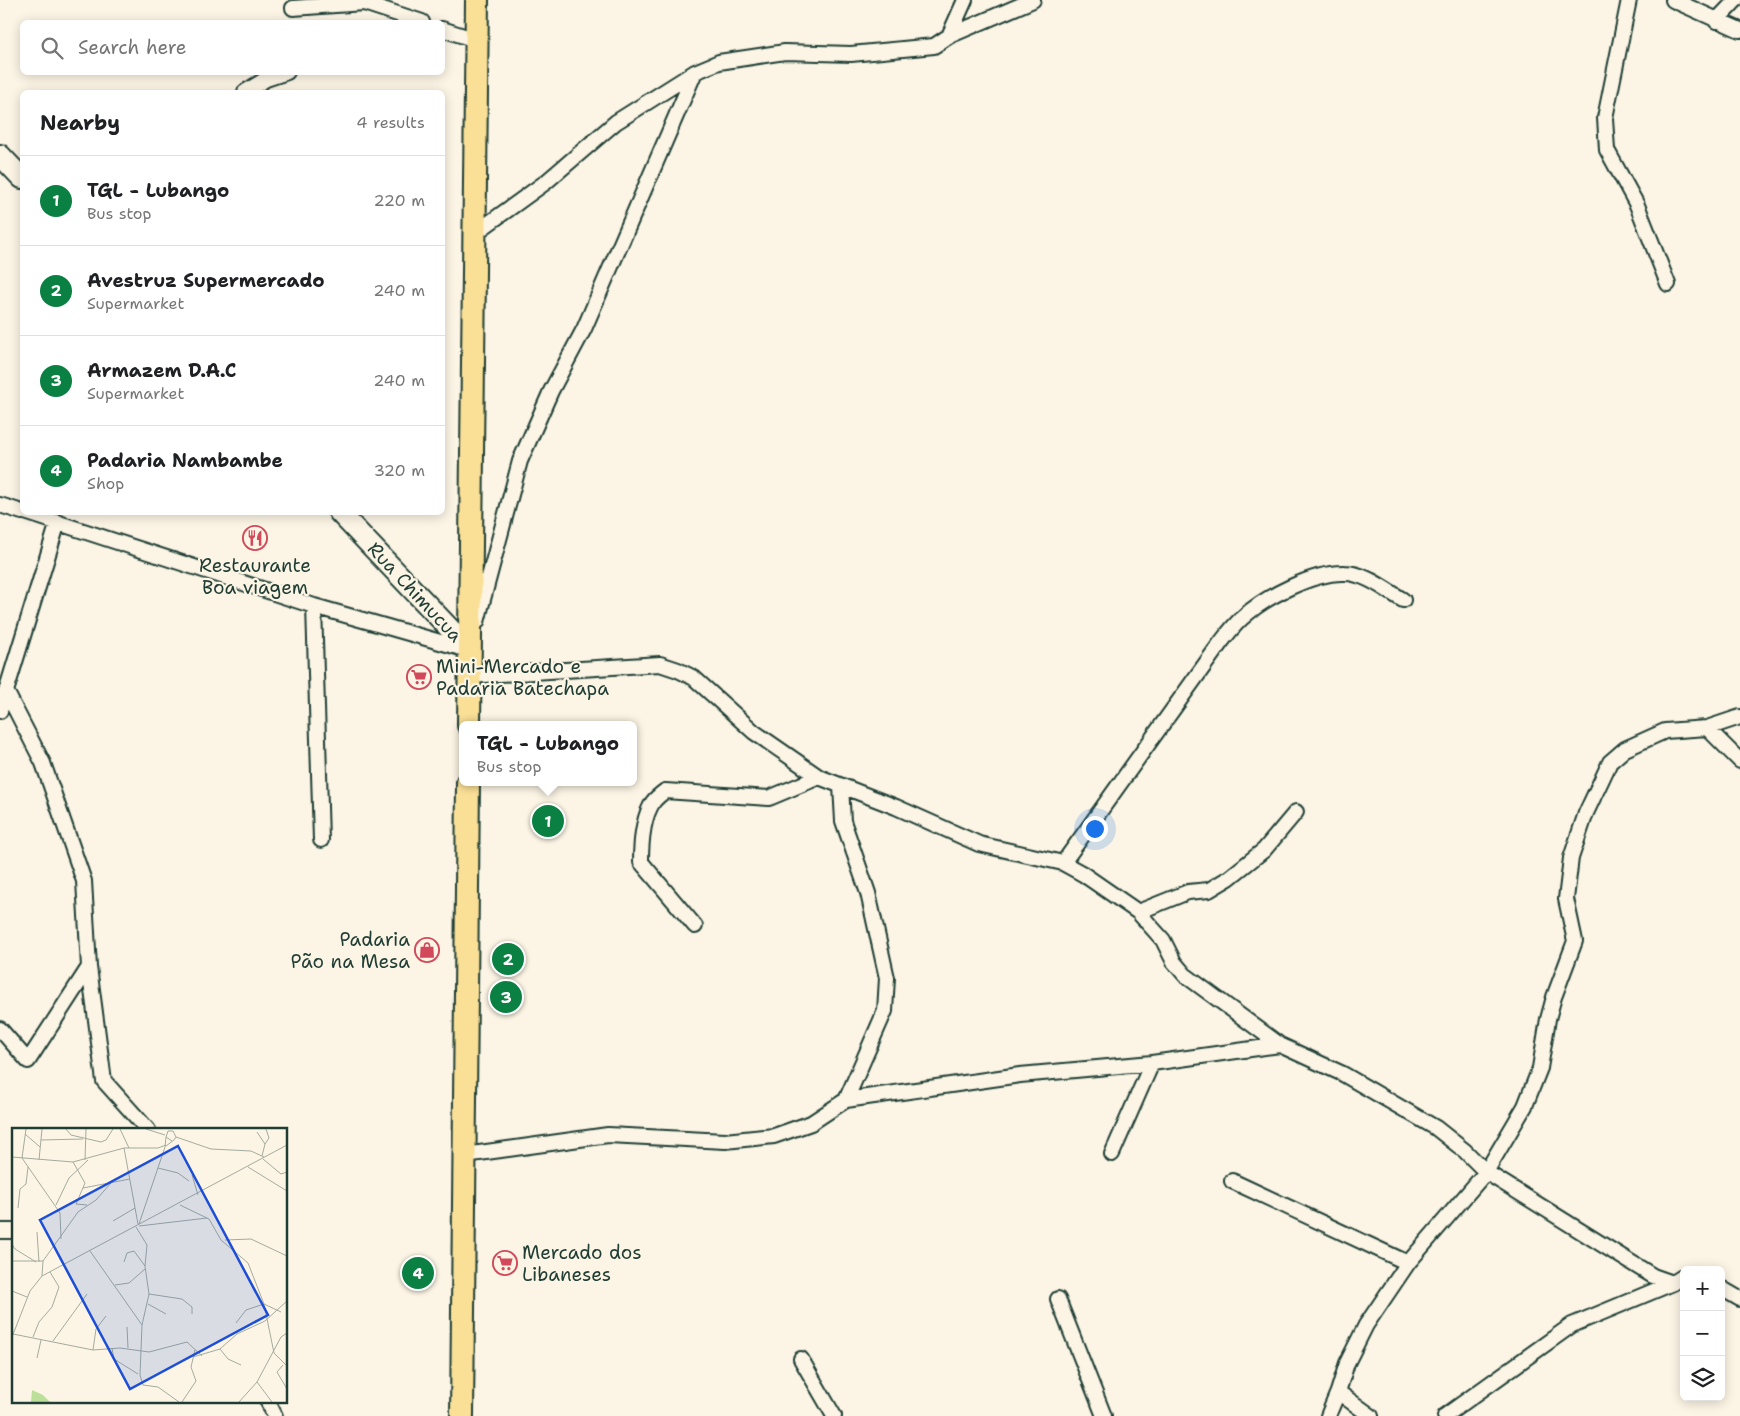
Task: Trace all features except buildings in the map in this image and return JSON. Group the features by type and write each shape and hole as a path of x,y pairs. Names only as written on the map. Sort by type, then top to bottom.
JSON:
{"main road":[{"path":"469,721 477,0"},
{"path":"462,1416 468,786"}],"street":[{"path":"948,36 965,0"},
{"path":"474,234 546,182 616,122 695,72 719,62 785,52 851,54 934,46 948,36 1017,2 1033,0"},
{"path":"1629,0 1605,118 1607,150 1638,205 1668,284"},
{"path":"1672,0 1740,30"},
{"path":"1716,21 1736,0"},
{"path":"293,8 364,4 416,20"},
{"path":"445,30 476,40"},
{"path":"34,515 314,606 470,650 520,461 551,391 584,329 695,72"},
{"path":"248,90 279,75"},
{"path":"0,155 20,176"},
{"path":"0,505 20,511"},
{"name":"Rua Chimucua","path":"342,515 470,650"},
{"path":"0,711 58,522"},
{"path":"1063,863 1219,645 1241,618 1269,599 1307,580 1345,573 1371,580 1403,600"},
{"path":"314,606 320,840"},
{"path":"469,676 660,664 694,678 754,732 820,777 896,807 979,844 1063,863 1138,912 1163,940 1174,962 1186,975 1280,1045 1343,1074 1436,1128 1464,1150 1486,1172 1635,1266 1653,1276 1679,1280"},
{"path":"6,691 44,763 84,881 90,967 104,1082 146,1128"},
{"path":"1328,1416 1347,1362 1366,1325 1408,1264 1486,1172 1525,1106 1540,1068 1548,1019 1575,941 1566,899 1571,858 1586,813 1610,762 1625,749 1666,731 1707,728 1740,717"},
{"path":"1707,728 1740,761"},
{"path":"695,926 641,862 641,850 647,816 653,801 665,791 769,798 820,777"},
{"path":"841,786 843,821 868,893 887,978 885,1011 846,1100"},
{"path":"1138,912 1188,892 1209,890 1229,878 1264,850 1296,812"},
{"path":"0,1028 28,1061 90,967"},
{"path":"465,1155 608,1135 725,1141 774,1136 811,1124 846,1100 1020,1075 1152,1063 1280,1045"},
{"path":"1112,1154 1152,1063"},
{"path":"1232,1182 1408,1264"},
{"path":"1445,1416 1572,1325 1679,1280"},
{"path":"1725,1290 1740,1299"},
{"path":"1058,1299 1104,1416"},
{"path":"801,1359 834,1416"},
{"path":"1338,1392 1370,1416"},
{"path":"269,1404 274,1416"}],"place":[{"name":"Restaurante Boa viagem","path":"255,538"},
{"name":"Mini-Mercado e Padaria Batechapa","path":"419,677"},
{"name":"TGL - Lubango","path":"548,821"},
{"name":"Padaria Pão na Mesa","path":"427,950"},
{"name":"Avestruz Supermercado","path":"508,959"},
{"name":"Armazem D.A.C","path":"506,997"},
{"name":"Mercado dos Libaneses","path":"505,1263"},
{"name":"Padaria Nambambe","path":"418,1273"}]}
